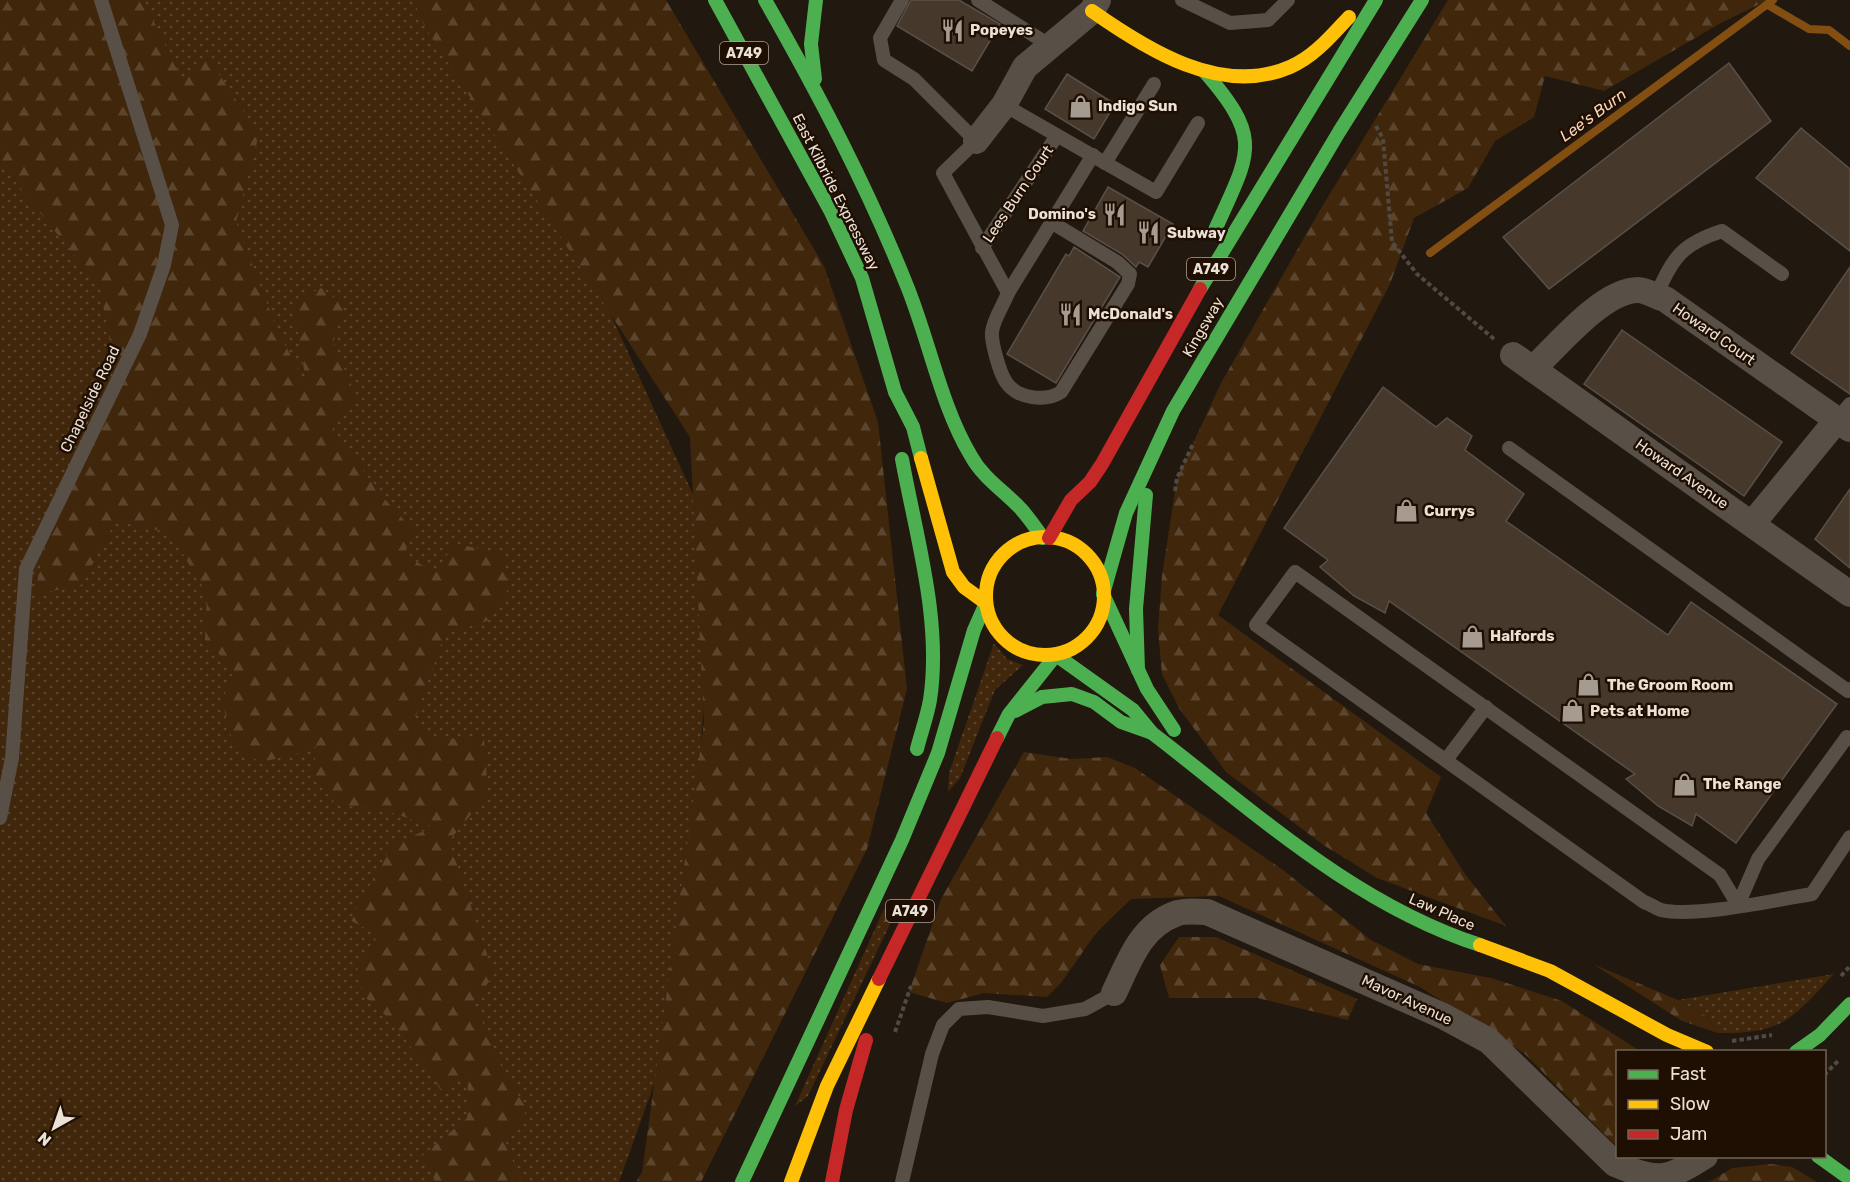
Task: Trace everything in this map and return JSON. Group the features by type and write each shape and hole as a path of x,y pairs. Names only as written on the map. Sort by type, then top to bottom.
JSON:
{"main road":[{"name":"East Kilbride Expressway","path":"715,0 831,212 862,278 895,392 913,427 953,572 964,587 986,603"},
{"name":"East Kilbride Expressway","path":"765,0 816,89 884,226 919,315 955,423 971,457 987,478 1022,510 1046,538"},
{"path":"816,0 811,44 816,89"},
{"path":"1095,6 1128,37 1165,57 1204,71 1248,75 1284,70 1322,45 1365,0"},
{"name":"Kingsway","path":"1046,538 1071,500 1090,482 1102,464 1154,369 1270,170 1376,0"},
{"name":"Kingsway","path":"1103,594 1126,513 1173,411 1339,132 1422,0"},
{"path":"1204,71 1236,109 1242,122 1247,155 1210,240"},
{"path":"1154,369 1201,262"},
{"path":"895,392 898,427"},
{"path":"900,450 924,581 932,656 930,699 916,754 918,796"},
{"path":"1138,670 1136,609 1144,538 1146,472"},
{"name":"A749","path":"742,1182 760,1154 906,842 918,796 938,753 974,630 986,603 989,575 1002,556 1017,544 1033,538 1046,538"},
{"path":"1046,538 1070,542 1087,556 1098,571 1103,594"},
{"name":"A749","path":"986,603 995,629 1010,644 1028,653 1056,655 1077,646 1094,628 1103,607 1103,594"},
{"name":"Law Place","path":"1103,594 1161,714 1218,783"},
{"name":"A749","path":"789,1172 932,856 1009,714 1056,655"},
{"name":"Law Place","path":"1056,655 1133,710 1152,733 1297,847 1411,918 1452,936 1544,968 1598,995 1672,1039 1702,1050"},
{"path":"1009,714 1042,697 1059,693 1072,694 1094,702 1121,722 1152,733"},
{"path":"832,1182 846,1110 866,1039 868,999"},
{"path":"1799,1050 1820,1035 1850,1004"},
{"path":"1811,1050 1820,1035"},
{"name":"Law Place","path":"1672,1039 1682,1050"},
{"path":"1826,1153 1836,1167"},
{"path":"1821,1158 1850,1179"}],"street":[{"path":"976,141 1004,105 1025,68 1095,6"},
{"name":"Howard Court","path":"1523,362 1609,300 1638,290 1665,299 1846,418 1752,524"},
{"name":"Howard Avenue","path":"1523,362 1850,594"},
{"name":"Mavor Avenue","path":"1114,993 1138,943 1154,925 1177,913 1207,912 1433,1011 1489,1041 1615,1164 1640,1176 1666,1178 1699,1158"}],"lane":[{"name":"Chapelside Road","path":"0,818 12,758 26,569 140,334 164,265 172,225 101,0"},
{"path":"902,0 880,38 884,60 914,79 976,141 943,173 982,248"},
{"path":"978,0 1049,45"},
{"path":"1182,0 1230,23 1268,20 1288,0"},
{"path":"1051,222 1117,262 1130,274 1128,285 1061,392 1052,398 1032,398 1006,383 996,354 992,332 1008,293 1051,222 1154,84"},
{"name":"Lees Burn Court","path":"1004,105 1156,192 1198,123"},
{"name":"Lees Burn Court","path":"1008,293 982,248 1056,136"},
{"path":"1656,296 1671,264 1696,239 1722,231 1782,274"},
{"path":"1509,448 1848,691 1850,689"},
{"path":"1738,905 1720,875 1295,572 1256,625 1644,902 1662,910 1697,910 1738,905 1812,894 1850,837"},
{"path":"1446,760 1486,707"},
{"path":"1738,905 1758,859 1847,737 1850,739"},
{"path":"902,1182 932,1054 943,1026 959,1009 988,1007 1043,1016 1085,1009 1114,993"}],"path":[{"path":"1368,130 1374,120 1383,139 1392,242 1416,274 1523,362"},
{"path":"1174,500 1177,478 1197,436"}],"green space":[{"path":"0,0 463,0 476,19 716,545 681,1009 619,1182 0,1182"},
{"path":"0,0 143,0 182,79 208,58 259,134 236,222 276,327 307,387 293,302 321,288 344,305 333,343 357,398 332,427 381,495 414,531 404,554 435,573 455,543 503,555 509,588 487,621 445,634 415,718 427,738 484,739 488,794 449,841 494,975 472,1004 489,1034 499,1062 527,1110 506,1143 521,1182 436,1182 422,1156 467,1118 468,1077 441,1090 394,1023 365,997 357,967 377,935 350,920 392,845 433,827 384,810 337,805 310,775 319,746 290,756 259,762 233,743 222,702 234,669 205,640 207,594 170,533 116,521 81,585 34,595 48,534 115,370 100,287 0,163"},
{"path":"413,0 666,0 824,266 878,422 907,689 867,849 701,1182 636,1182 642,1172 704,722 690,437 426,29"},
{"path":"1448,0 1768,0 1721,23 1604,91 1545,76 1534,117 1495,141 1468,188 1414,218 1390,284 1218,615 1441,777 1426,813 1465,874 1506,926 1377,878 1325,846 1226,772 1179,708 1162,674 1158,630 1162,576 1177,478 1221,383 1320,210"},
{"path":"994,643 1007,659 1023,665 995,690 960,778 948,792 949,773"},
{"path":"1024,752 1071,759 1107,757 1135,768 1283,870 1371,940 1418,964 1491,978 1562,1001 1638,1050 1616,1050 1616,1146 1525,1054 1420,987 1219,896 1131,899 1096,933 1061,983 1047,997 984,993 947,1003 909,992 941,899"},
{"path":"897,898 891,922 808,1096 795,1106 883,911"},
{"path":"1179,937 1216,937 1357,999 1348,1020 1258,998 1169,998 1160,965"},
{"path":"1593,964 1678,1000 1706,1016 1718,1033 1682,1021"},
{"path":"1834,974 1796,1013 1785,1021 1758,1031 1718,1033 1706,1016 1678,1000"},
{"path":"1771,1164 1792,1167 1817,1182 1709,1182 1732,1168"}],"building":[{"path":"911,0 959,0 1000,24 972,71 897,26"},
{"path":"1729,63 1771,121 1549,289 1503,237"},
{"name":"Indigo Sun","path":"1067,74 1115,104 1094,139 1045,109"},
{"path":"1801,128 1850,169 1850,251 1756,178"},
{"path":"1108,187 1173,224 1148,267 1139,262 1136,267 1122,254 1083,231"},
{"name":"McDonald's","path":"1074,247 1120,277 1056,383 1007,354 1066,254 1069,256"},
{"path":"1850,267 1850,394 1791,353"},
{"path":"1622,330 1782,442 1744,496 1584,384"},
{"path":"1383,387 1436,427 1447,418 1472,436 1465,450 1524,494 1506,521 1668,635 1691,602 1837,704 1736,843 1696,814 1692,826 1658,806 1626,779 1635,774 1389,601 1385,613 1354,596 1320,567 1328,560 1284,528"},
{"path":"1850,489 1850,568 1815,539"}],"waterway":[{"name":"Lee's Burn","path":"1430,253 1773,0"},
{"path":"1768,5 1809,29 1829,30 1850,46"}],"traffic: fast":[{"path":"715,0 831,212 862,278 895,392 913,427 921,458"},
{"path":"765,0 823,105 892,249 922,328 951,416 961,437 981,471 1021,509 1043,538"},
{"path":"815,79 811,44 816,0"},
{"path":"1200,289 1376,0"},
{"path":"1103,594 1126,513 1173,411 1339,132 1422,0"},
{"path":"1204,71 1236,114 1243,131 1245,147 1243,164 1215,230"},
{"path":"902,459 926,579 933,640 930,700 917,749"},
{"path":"1138,670 1136,609 1146,495"},
{"path":"1103,594 1147,689 1174,730"},
{"path":"742,1182 902,840 938,753 974,630 986,603"},
{"path":"1056,655 1133,710 1152,733 1307,853 1390,906 1480,945"},
{"path":"997,738 1009,714 1056,655"},
{"path":"1015,711 1042,697 1072,694 1094,702 1121,722 1152,733"},
{"path":"1799,1050 1820,1035 1850,1004"},
{"path":"1821,1158 1850,1179"}],"traffic: slow":[{"path":"1092,11 1160,53 1211,72 1238,76 1264,75 1299,63 1322,45 1349,17"},
{"path":"921,458 953,572 964,587 986,603"},
{"path":"1045,537 1068,542 1087,554 1099,573 1104,596 1099,619 1087,638 1068,650 1045,655 1022,650 1003,638 991,619 986,596 991,573 1003,554 1022,542 1045,537"},
{"path":"1480,945 1550,971 1667,1035 1702,1050"},
{"path":"791,1182 827,1086 879,979"}],"traffic: jam":[{"path":"1049,538 1071,500 1090,482 1102,464 1200,289"},
{"path":"879,979 997,738"},
{"path":"832,1182 846,1110 866,1040"}],"place":[{"name":"Popeyes","path":"952,30"},
{"name":"Indigo Sun","path":"1080,106"},
{"name":"Domino's","path":"1114,214"},
{"name":"Subway","path":"1149,233"},
{"name":"McDonald's","path":"1070,314"},
{"name":"Currys","path":"1406,511"},
{"name":"Halfords","path":"1472,636"},
{"name":"The Groom Room","path":"1589,685"},
{"name":"Pets at Home","path":"1572,711"},
{"name":"The Range","path":"1685,784"}]}
